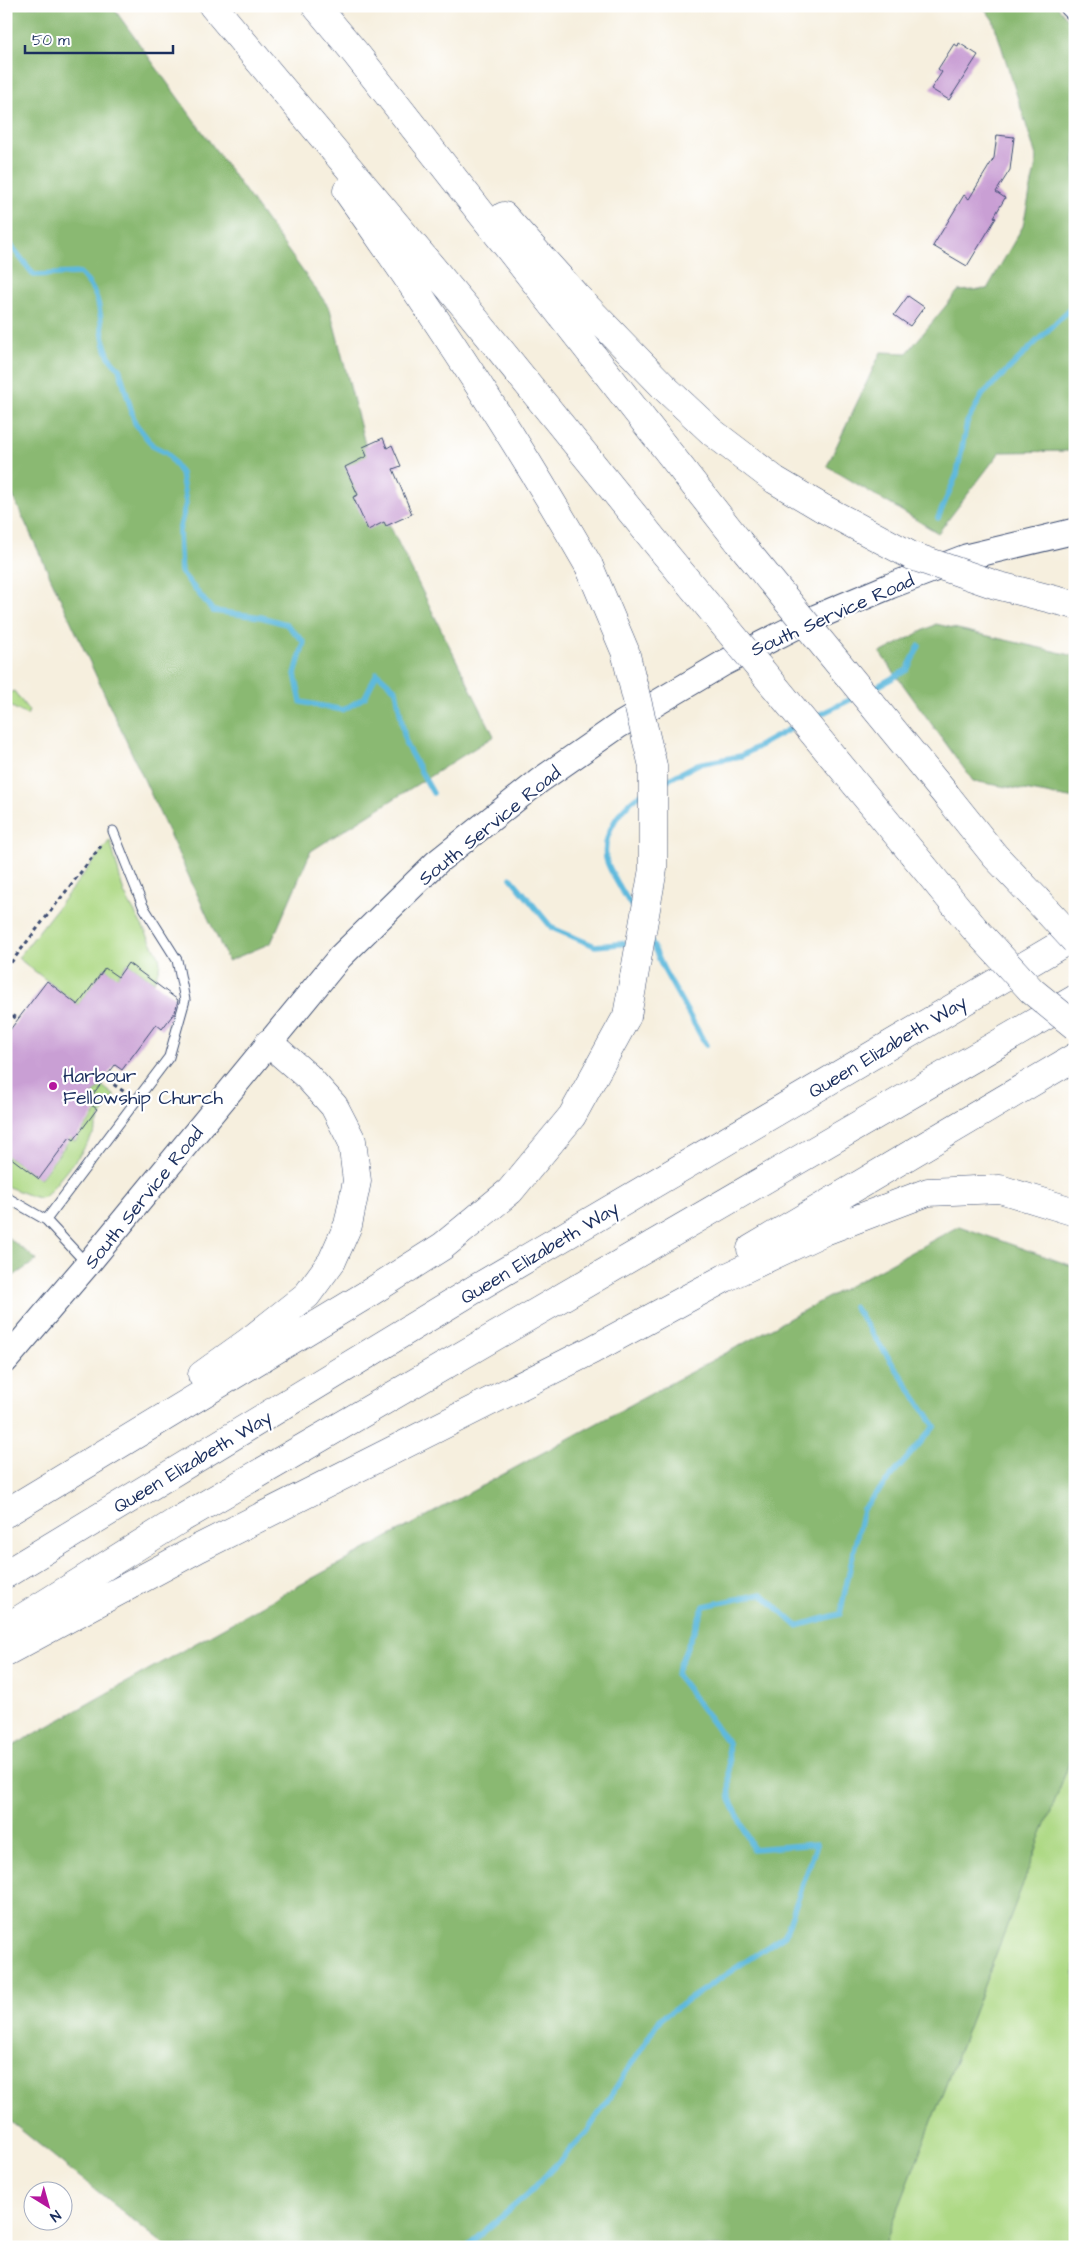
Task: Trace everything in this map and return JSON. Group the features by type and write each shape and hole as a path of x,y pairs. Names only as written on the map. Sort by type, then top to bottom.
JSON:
{"highway":[{"path":"316,6 739,542 995,856 1075,941"},
{"path":"218,12 464,307 974,928 1032,991 1075,1026"},
{"path":"6,1513 366,1295 443,1246 510,1191 572,1116 627,1016 653,869 653,766 625,651 589,566 540,480 396,260 218,12"},
{"path":"356,55 576,296 666,389 720,438 775,480 824,509 912,556 996,585 1075,605"},
{"name":"Queen Elizabeth Way","path":"6,1574 475,1289 1075,936"},
{"path":"6,1628 179,1520 1075,1000"},
{"path":"36,1494 248,1342 307,1295 332,1261 348,1225 357,1180 352,1141 334,1106 307,1076 269,1043"},
{"path":"592,1350 788,1226 1075,1057"},
{"path":"6,1652 199,1548 592,1350 725,1278 805,1240 928,1192 1000,1189 1075,1212"}],"main road":[{"name":"South Service Road","path":"6,1360 87,1265 340,957 436,862 539,781 618,726 724,663 824,614 966,557 1075,531"}],"street":[{"path":"1071,6 1075,10"}],"lane":[{"path":"46,1220 169,1057 185,1000 177,960 143,906 114,831"},
{"path":"6,1197 46,1220 87,1265"}],"path":[{"path":"6,969 101,846"},
{"path":"6,1011 17,1019"},
{"path":"108,1080 136,1100"}],"green space":[{"path":"6,6 112,6 330,309 382,510 494,736 311,851 271,943 228,961 6,481"},
{"path":"983,6 1057,6 1075,27 1075,451 1000,452 938,533 827,466 881,352 907,353 958,291 987,289 1023,226 1037,159 993,20"},
{"path":"936,624 1075,656 1075,799 973,781 880,653"},
{"path":"14,691 29,711 27,715 6,704 6,694"},
{"path":"110,840 124,893 159,956 160,964 154,982 128,963 117,977 105,968 78,1005 18,958"},
{"path":"101,1085 115,1096 100,1117 95,1131 81,1153 45,1197 31,1196 6,1186 6,1155 40,1179 71,1138 75,1141 98,1110 88,1101"},
{"path":"959,1226 1075,1267 1075,1748 886,2241 891,2247 167,2247 6,2118 6,1750 267,1603"},
{"path":"6,1236 37,1260 6,1281"},
{"path":"1075,1748 1075,2247 891,2247 886,2241"}],"building":[{"path":"959,43 978,55 949,100 931,89 942,72 938,69 954,44 958,46"},
{"path":"997,135 1014,137 1010,170 996,192 1005,198 994,217 996,218 967,266 933,246 964,195 969,199 994,158"},
{"path":"908,296 924,307 910,326 894,315"},
{"path":"383,438 387,448 392,445 401,466 393,469 412,514 386,526 384,522 368,530 353,497 358,495 345,467 367,456 363,447"},
{"name":"Harbour Fellowship Church","path":"128,963 178,1000 175,1012 162,1029 156,1024 122,1070 115,1065 87,1102 97,1109 74,1140 70,1137 39,1179 6,1154 6,1035 47,981 78,1005 105,968 118,977"}],"waterway":[{"path":"6,239 34,275 80,273 94,292 99,308 105,346 113,362 119,368 135,423 153,446 167,453 181,473 186,503 179,531 181,572 213,611 261,617 286,624 304,642 295,674 301,702 343,710 365,697 377,673 396,690 406,745 433,793"},
{"path":"938,518 957,474 967,422 983,394 1075,304"},
{"path":"871,690 907,670 919,646"},
{"path":"810,719 856,697"},
{"path":"662,783 698,764 741,756 797,725"},
{"path":"635,912 610,870 606,858 606,848 607,838 616,819 629,803 645,792"},
{"path":"511,878 552,928 595,946 631,943"},
{"path":"651,941 664,970 706,1045"},
{"path":"466,2247 529,2193 587,2132 661,2018 785,1935 817,1844 753,1849 730,1799 728,1743 676,1674 704,1606 762,1594 797,1626 840,1614 863,1509 935,1426 854,1307"}],"place":[{"name":"Harbour Fellowship Church","path":"53,1086"}]}
